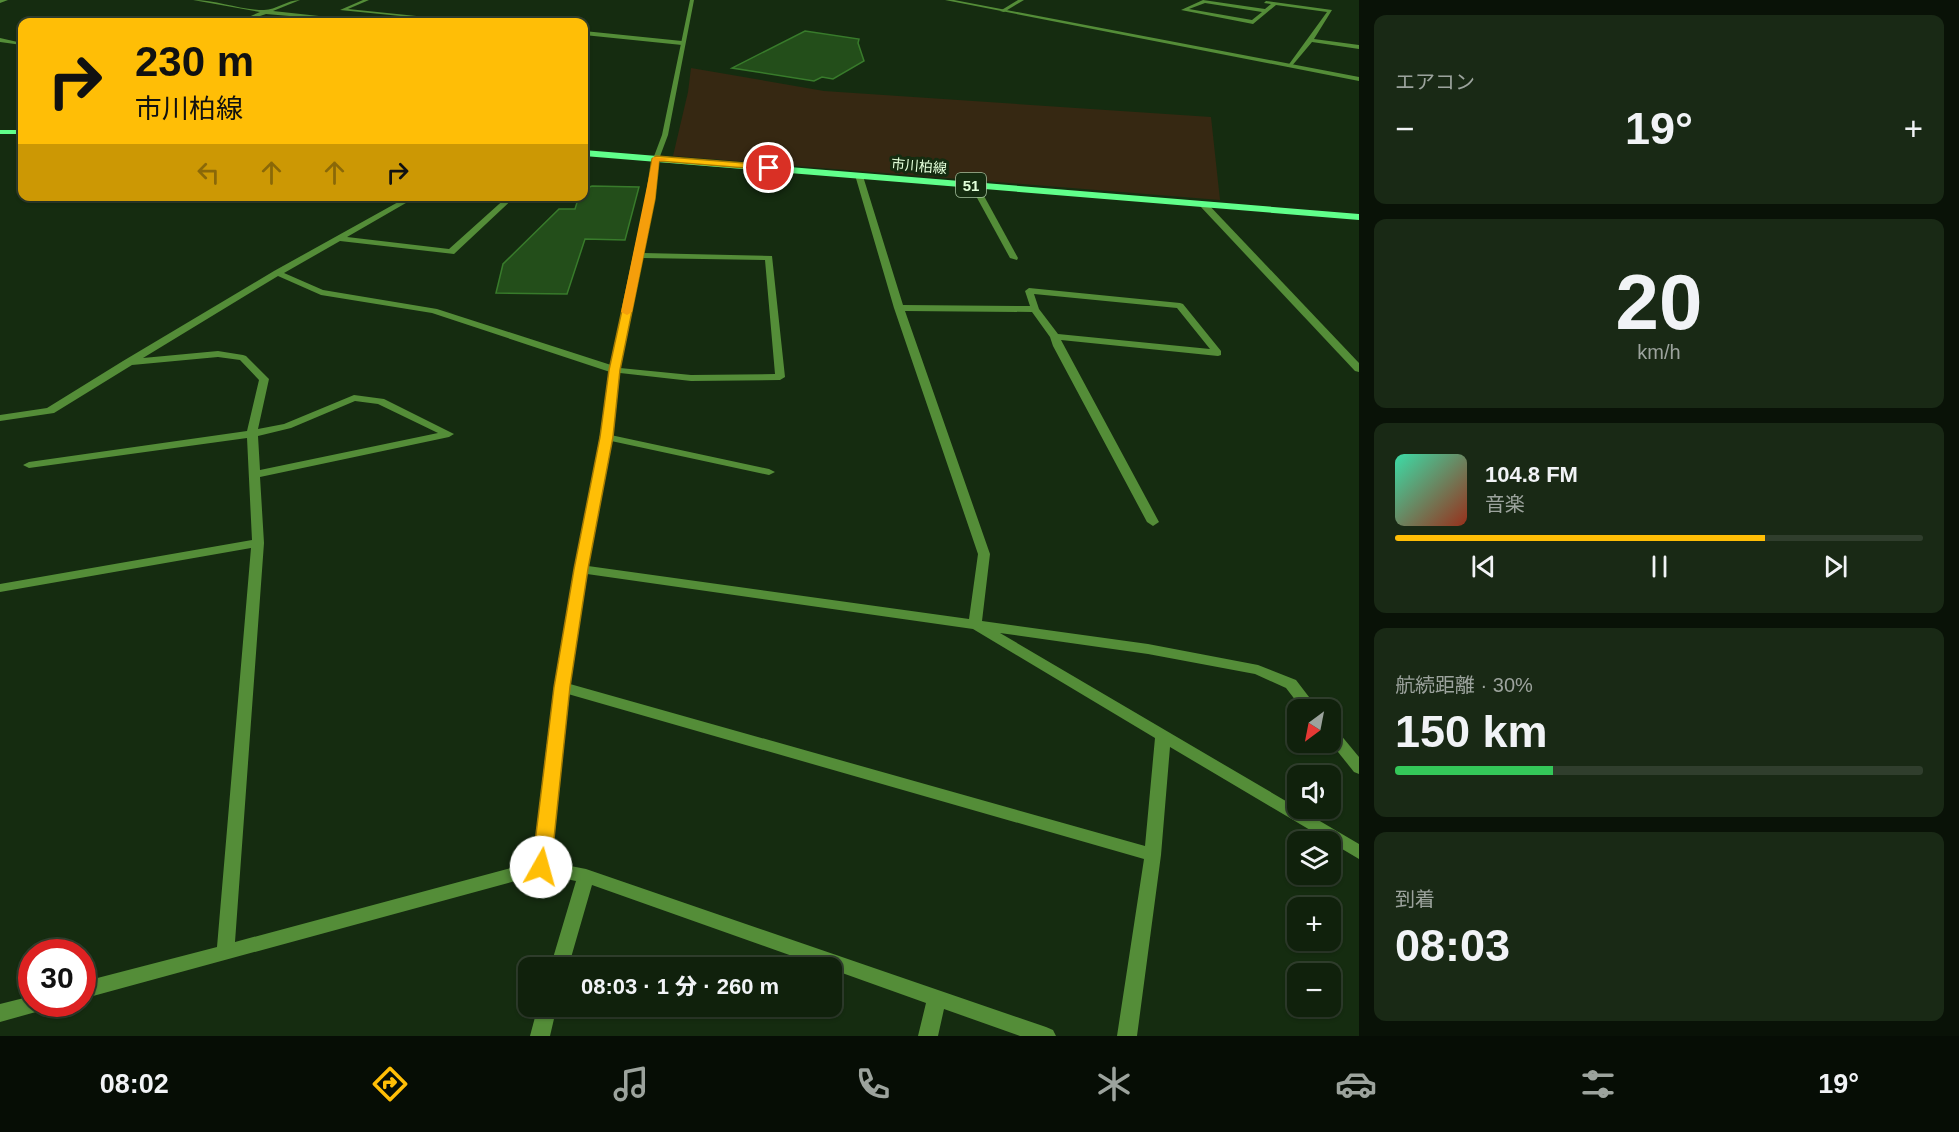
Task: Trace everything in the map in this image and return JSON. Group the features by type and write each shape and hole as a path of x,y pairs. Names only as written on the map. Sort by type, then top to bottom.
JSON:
{"main road":[{"path":"0,132 18,132"},
{"name":"市川柏線","path":"588,153 1359,217"}],"street":[{"path":"0,2 6,0"},
{"path":"195,0 266,12 329,18"},
{"path":"250,18 297,0"},
{"path":"367,0 342,10 429,18"},
{"path":"541,867 562,687 606,437 615,370 656,159 664,135 692,0"},
{"path":"947,0 1359,79"},
{"path":"1002,11 1022,0"},
{"path":"1307,8 1315,0"},
{"path":"1267,11 1205,1 1183,10 1253,22 1267,11 1274,3"},
{"path":"1262,2 1330,11 1311,40 1289,66"},
{"path":"588,33 682,43"},
{"path":"0,40 18,43"},
{"path":"1311,40 1359,47"},
{"path":"859,175 899,308 984,554 975,624"},
{"path":"974,185 1014,258"},
{"path":"0,418 50,411 277,273 406,201"},
{"path":"341,239 451,252 507,201"},
{"path":"1203,204 1359,369"},
{"path":"277,273 321,292 434,311 615,370 691,378 780,377 769,258 638,255"},
{"path":"1055,337 1218,353 1180,306 1029,291 1035,309 1055,337 1153,522"},
{"path":"899,308 1035,309"},
{"path":"126,363 218,354 243,358 264,380 252,434 258,543 225,953"},
{"path":"29,465 252,434 287,426 354,398 380,400 449,434 254,475"},
{"path":"606,437 770,472"},
{"path":"0,588 258,543"},
{"path":"581,569 1148,649 1258,670 1291,684 1303,699"},
{"path":"975,624 1163,738 1359,852"},
{"path":"562,687 1153,855"},
{"path":"1127,1036 1153,855 1163,738"},
{"path":"1341,746 1359,768"},
{"path":"96,987 541,867 586,876 1046,1036"},
{"path":"563,957 586,876"},
{"path":"928,1036 936,998"},
{"path":"0,1013 18,1008"},
{"path":"540,1036 545,1017"}],"shaded area":[{"path":"691,68 824,91 1211,117 1220,200 673,156 688,92"}],"building":[{"path":"805,31 859,39 858,43 864,61 833,79 822,77 814,81 732,68"},
{"path":"639,187 625,240 585,239 567,294 496,293 503,264 559,209 575,209 577,201 588,201 588,188"}],"slow traffic":[{"path":"627,312 656,159 666,159"}],"route":[{"path":"541,867 562,687 581,569 606,437 615,370 656,159 769,168"}]}
